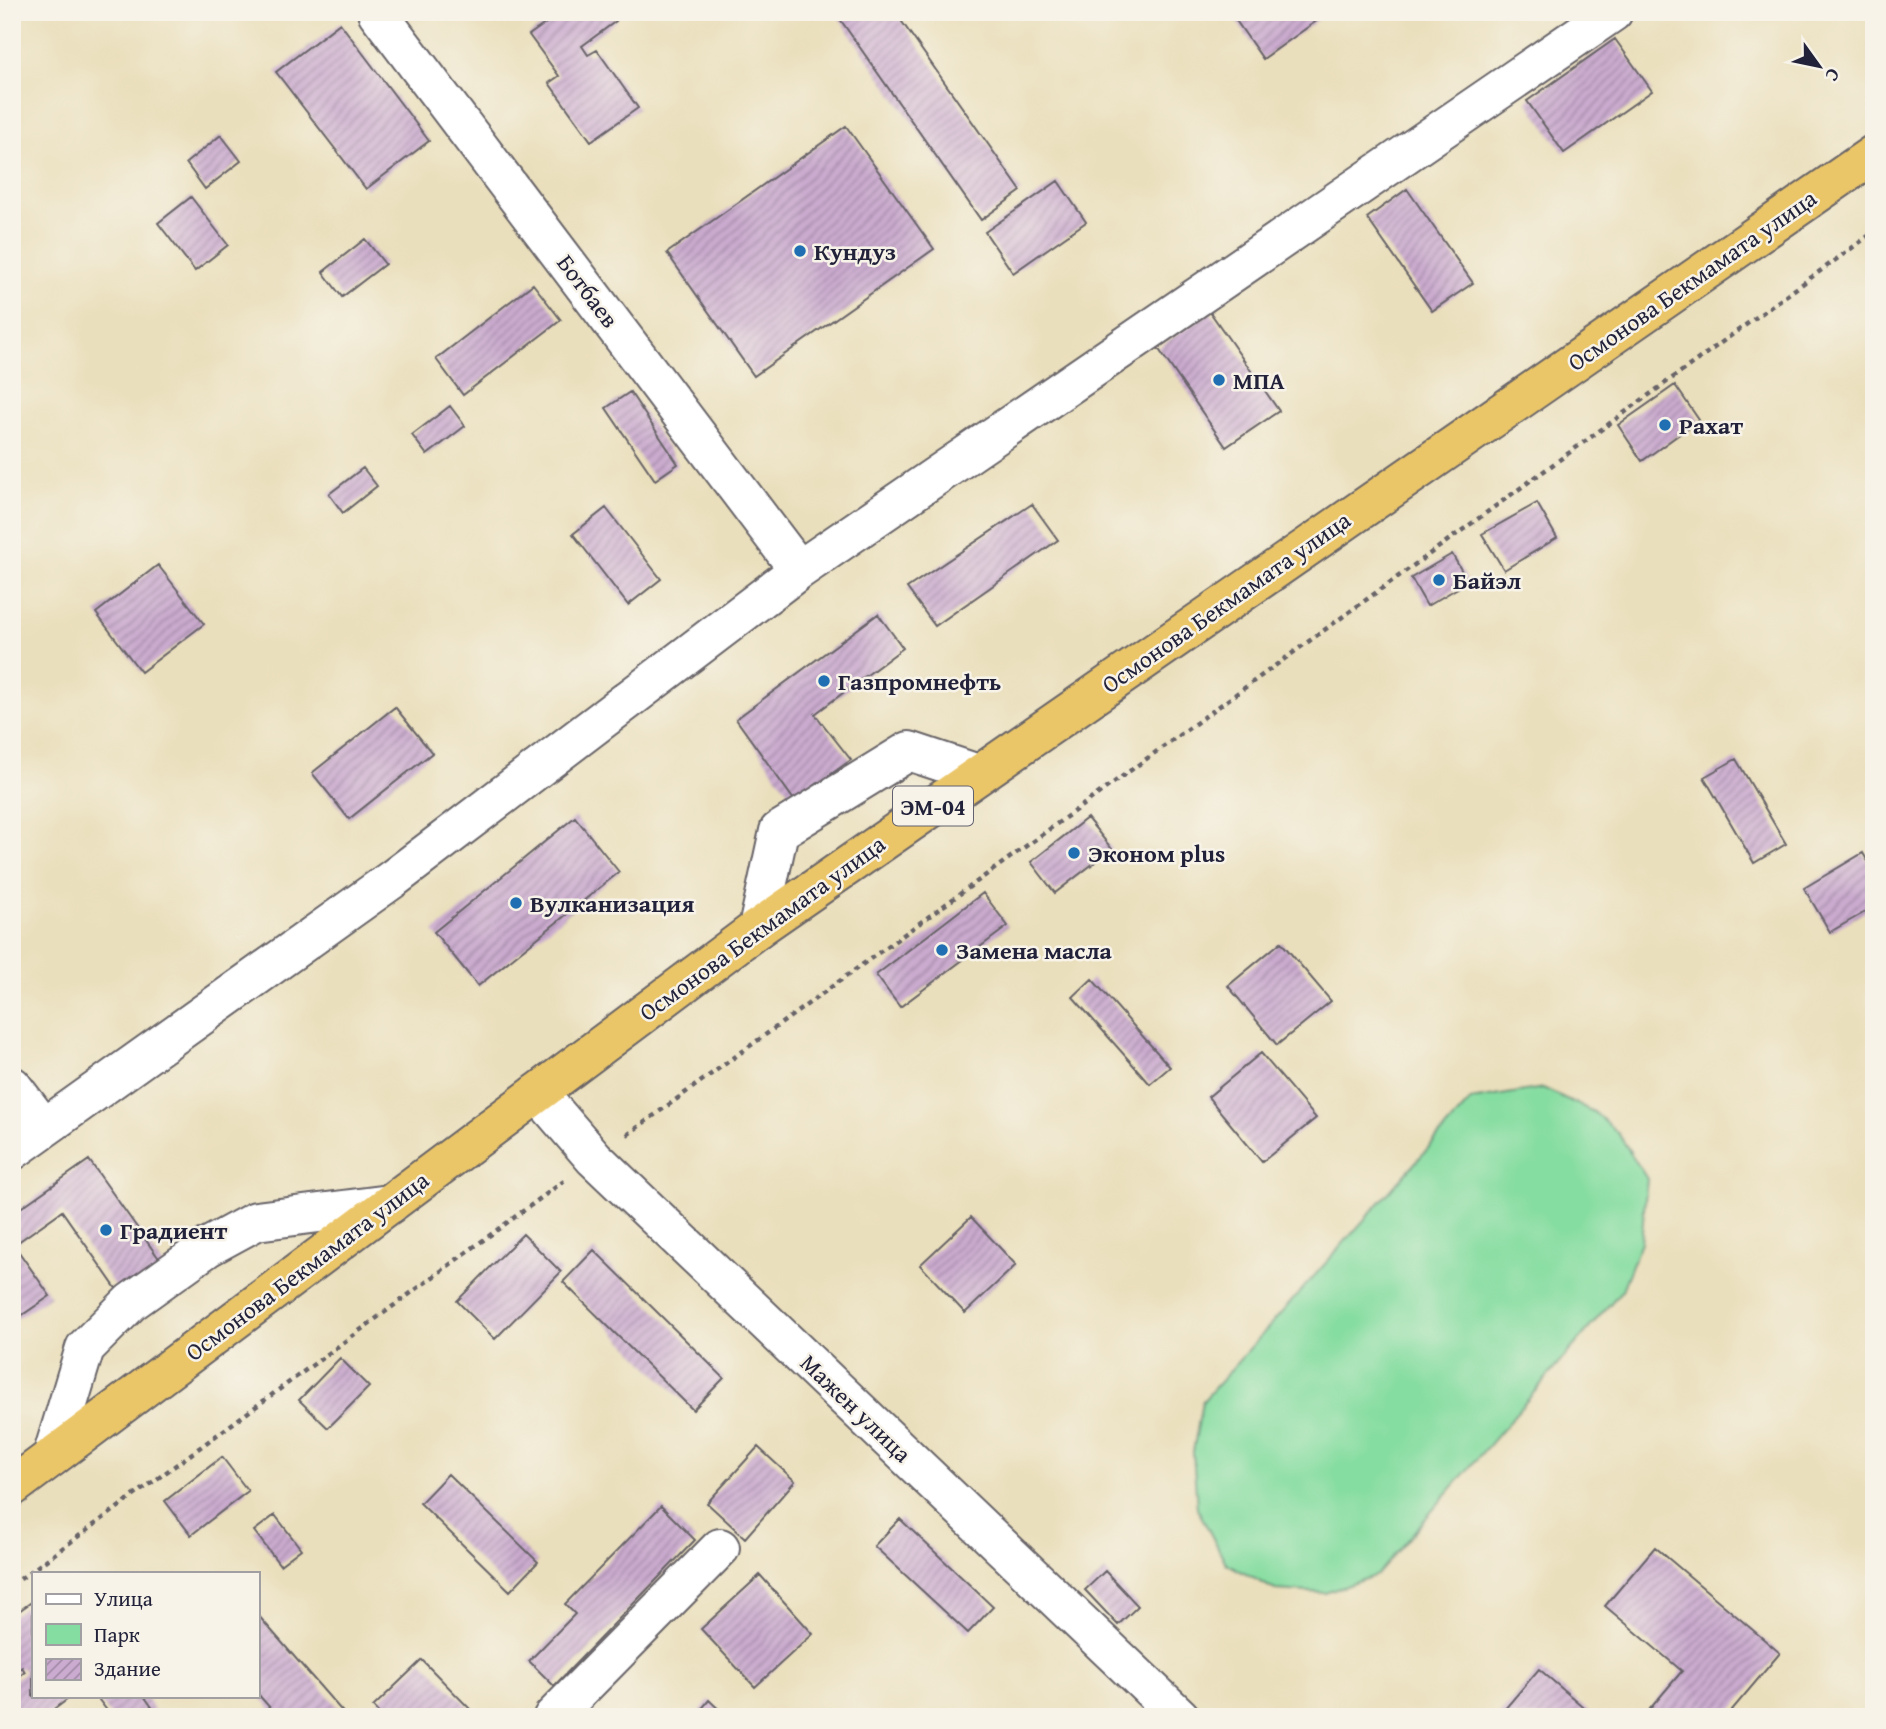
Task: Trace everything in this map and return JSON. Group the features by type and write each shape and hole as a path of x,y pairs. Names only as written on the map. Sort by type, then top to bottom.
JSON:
{"highway":[{"name":"Осмонова Бекмамата улица","path":"12,1487 758,928 1874,154"}],"street":[{"name":"Ботбаев","path":"377,12 799,570"},
{"path":"12,1151 394,878 799,570 1613,12"},
{"path":"758,928 779,831 909,751 978,774"},
{"path":"12,1086 44,1128"},
{"name":"Мажен улица","path":"538,1093 594,1158 1180,1717"},
{"path":"52,1457 85,1348 131,1302 208,1247 256,1221 390,1204"},
{"path":"553,1717 720,1548"}],"path":[{"path":"12,1585 594,1158 1874,232"}],"green space":[{"path":"1543,1088 1594,1112 1618,1133 1647,1179 1641,1242 1622,1290 1377,1575 1325,1593 1275,1590 1226,1563 1197,1508 1193,1452 1202,1402 1471,1100"}],"building":[{"path":"562,12 609,12 616,21 582,46 588,55 597,50 638,108 591,141 549,83 559,76 529,35"},
{"path":"835,12 895,12 1021,191 981,220"},
{"path":"1230,12 1329,12 1263,59"},
{"path":"340,23 429,141 366,189 276,72"},
{"path":"1615,39 1652,91 1564,153 1527,101"},
{"name":"Кундуз","path":"846,126 934,249 754,376 667,253"},
{"path":"221,135 241,161 205,189 186,163"},
{"path":"1058,181 1086,222 1013,273 985,232"},
{"path":"1407,189 1473,283 1432,311 1367,218"},
{"path":"191,197 228,245 195,271 158,223"},
{"path":"365,239 385,264 342,297 323,272"},
{"path":"533,284 561,320 463,395 436,359"},
{"name":"МПА","path":"1210,312 1279,411 1226,447 1158,348"},
{"path":"1675,385 1699,420 1642,461 1618,425"},
{"path":"630,392 678,464 655,480 606,408"},
{"path":"450,406 465,426 427,455 412,435"},
{"path":"363,468 377,486 343,513 329,494"},
{"path":"1537,503 1557,538 1504,570 1482,534"},
{"path":"1032,504 1058,540 935,626 907,588"},
{"path":"606,508 661,579 628,605 573,534"},
{"name":"Байэл","path":"1452,554 1468,582 1427,606 1411,578"},
{"path":"158,565 204,624 141,672 96,613"},
{"name":"Газпромнефть","path":"878,614 903,648 815,714 851,760 794,800 736,719"},
{"path":"395,707 432,753 349,819 312,773"},
{"path":"1736,759 1786,844 1754,863 1704,777"},
{"path":"575,817 619,872 478,986 434,932"},
{"path":"1087,818 1112,849 1055,893 1031,862"},
{"path":"1863,853 1874,872 1874,907 1830,932 1804,888"},
{"name":"Замена масла","path":"983,893 1008,926 900,1007 876,975"},
{"path":"1281,942 1331,1001 1277,1045 1228,986"},
{"path":"1092,979 1170,1067 1150,1084 1073,997"},
{"path":"1261,1053 1316,1118 1262,1162 1208,1097"},
{"name":"Градиент","path":"89,1160 165,1267 122,1297 62,1211 14,1245 50,1296 12,1322 12,1214"},
{"path":"971,1217 1016,1265 965,1313 920,1265"},
{"path":"523,1234 561,1272 495,1339 457,1301"},
{"path":"594,1250 724,1378 693,1410 563,1282"},
{"path":"340,1358 369,1387 328,1428 299,1400"},
{"path":"758,1447 795,1481 745,1538 707,1503"},
{"path":"222,1457 248,1491 191,1535 165,1501"},
{"path":"448,1474 538,1562 510,1591 420,1503"},
{"path":"661,1506 695,1540 554,1686 529,1661 575,1614 565,1604"},
{"path":"275,1515 301,1549 280,1565 254,1531"},
{"path":"900,1519 993,1607 968,1633 874,1546"},
{"path":"1655,1547 1780,1653 1726,1717 1643,1717 1682,1671 1605,1606"},
{"path":"1105,1571 1138,1606 1118,1625 1085,1590"},
{"path":"760,1575 813,1634 755,1687 701,1629"},
{"path":"32,1602 32,1698 69,1698 44,1717 12,1717 12,1681 25,1672 22,1667 12,1674 12,1616"},
{"path":"259,1616 347,1717 278,1717 259,1695"},
{"path":"422,1660 475,1714 473,1717 382,1717 373,1707"},
{"path":"1539,1669 1595,1717 1498,1717"},
{"path":"98,1698 145,1698 159,1717 112,1717"},
{"path":"709,1700 727,1717 695,1717"}],"place":[{"name":"Кундуз","path":"800,251"},
{"name":"МПА","path":"1219,380"},
{"name":"Рахат","path":"1665,425"},
{"name":"Байэл","path":"1439,580"},
{"name":"Газпромнефть","path":"824,681"},
{"name":"Эконом plus","path":"1074,853"},
{"name":"Вулканизация","path":"516,903"},
{"name":"Замена масла","path":"942,950"},
{"name":"Градиент","path":"106,1230"}]}
